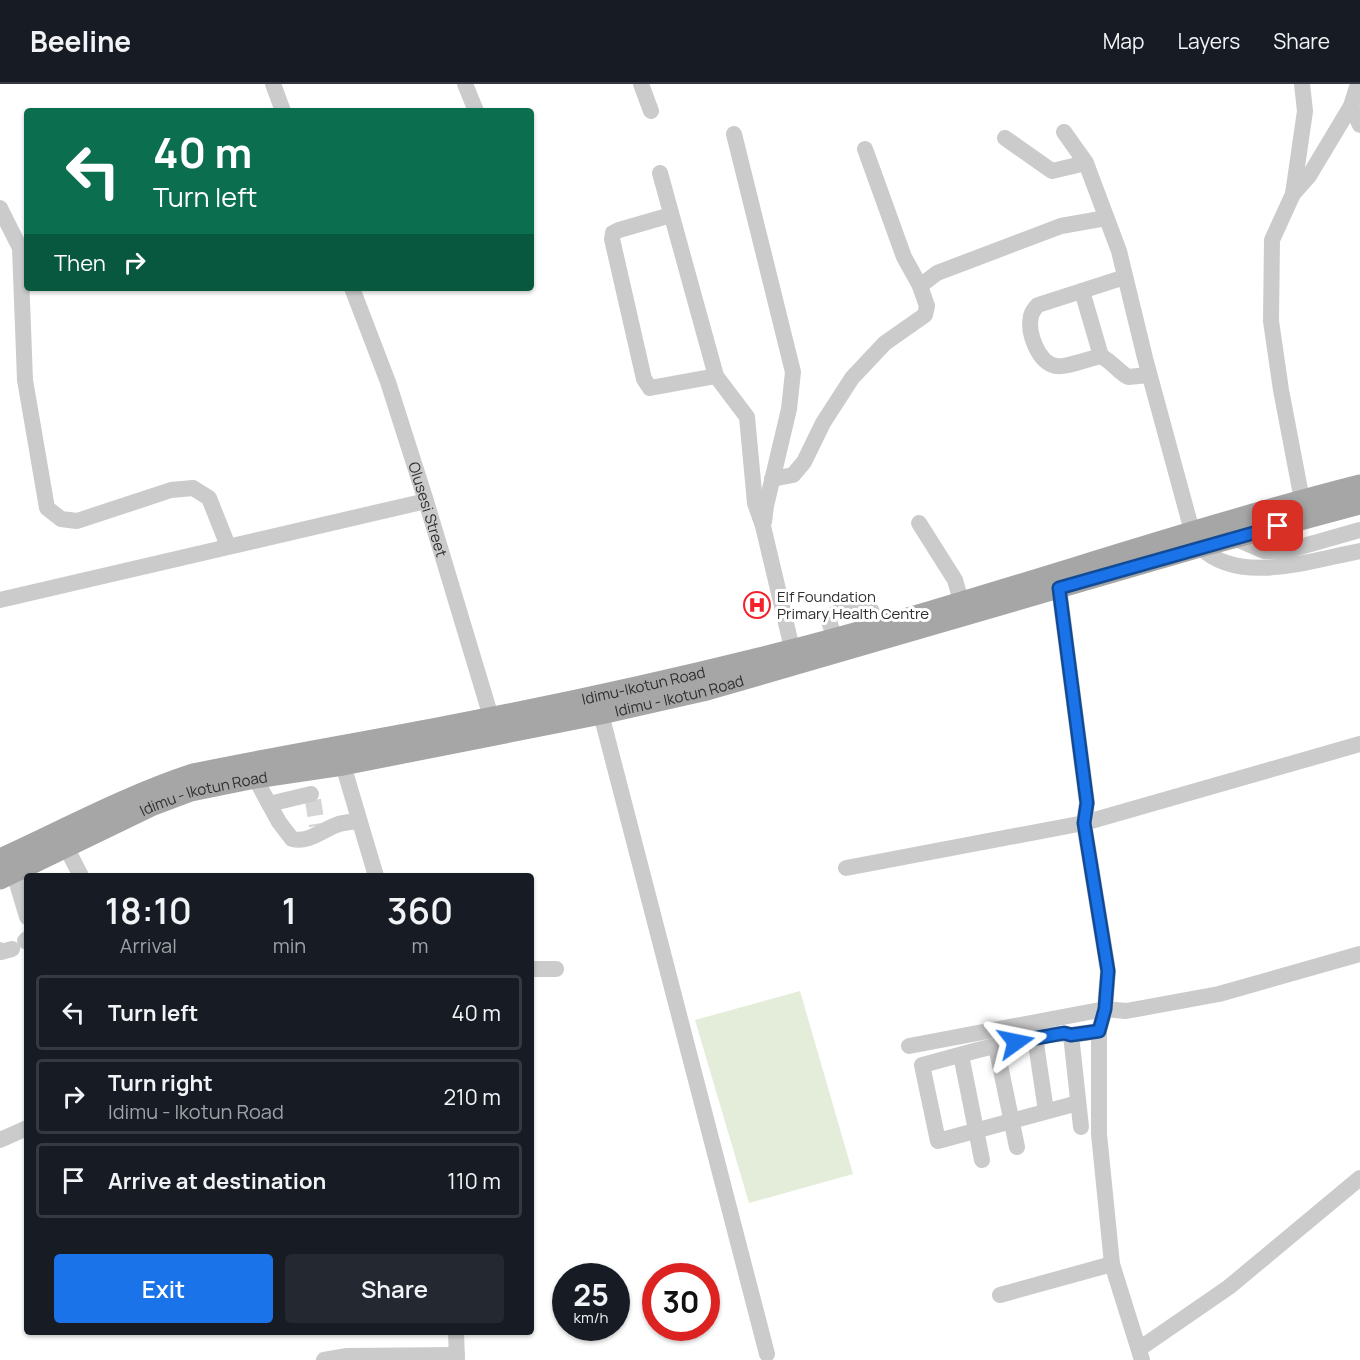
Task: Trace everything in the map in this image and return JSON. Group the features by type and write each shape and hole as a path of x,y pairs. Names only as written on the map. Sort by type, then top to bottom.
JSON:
{"main road":[{"name":"Idimu-Ikotun Road","path":"5,870 113,805 193,774 492,726 688,675 794,657 835,638 961,601 1014,593 1196,539 1302,500 1360,485"},
{"name":"Idimu - Ikotun Road","path":"5,870 66,847 151,806 191,791 255,778 343,765 492,726 601,714 707,690 794,657 1014,593 1059,588 1196,539 1234,538 1360,504"}],"street":[{"path":"273,84 282,108"},
{"path":"465,84 475,108"},
{"path":"641,84 651,111"},
{"path":"1302,84 1305,111 1293,194 1272,240 1272,321 1281,390 1302,500"},
{"path":"1293,194 1309,176 1351,106 1358,84"},
{"path":"1351,106 1360,125"},
{"path":"1064,132 1086,163 1119,251 1149,375 1196,539 1209,556 1238,568 1267,569 1360,551"},
{"path":"734,134 793,372 789,409 763,526"},
{"path":"1005,138 1052,171 1086,163"},
{"path":"772,479 793,475 804,462 823,423 852,378 885,343 925,315 927,306 920,286 904,257 865,149"},
{"path":"660,173 716,376 747,417 755,503 763,526 794,657"},
{"path":"0,208 20,248 25,380 47,508 61,519 77,521 171,490 193,488 209,498 228,546"},
{"path":"671,215 619,230 613,233 612,239 644,379 650,388 716,376"},
{"path":"920,286 937,273 1061,226 1106,218"},
{"path":"1125,277 1038,304 1031,313 1033,339 1040,355 1047,363 1058,367 1101,356 1111,361 1128,377 1149,375"},
{"name":"Olusesi Street","path":"353,291 388,382 426,501 492,726"},
{"path":"1082,291 1101,356"},
{"path":"0,600 426,501"},
{"path":"919,523 955,580 961,601"},
{"path":"1234,538 1264,551 1286,551 1360,530"},
{"path":"1059,588 1087,803 1084,823 1108,971 1105,1009 1099,1031 1099,1134 1112,1264 1141,1355 1229,1287 1360,1178"},
{"path":"601,714 767,1354"},
{"path":"846,868 1084,823 1360,744"},
{"path":"343,765 375,873"},
{"path":"269,804 312,797 307,770"},
{"path":"255,778 286,833 292,839 300,840 318,830 358,820"},
{"path":"66,847 79,873"},
{"path":"5,870 24,911"},
{"path":"909,1046 1105,1009 1126,1011 1220,994 1360,954"},
{"path":"534,969 556,969"},
{"path":"1078,1103 938,1141 922,1065 1035,1037 1099,1031"},
{"path":"1071,1035 1081,1127"},
{"path":"1035,1037 1046,1112"},
{"path":"996,1046 1017,1147"},
{"path":"961,1055 982,1160"},
{"path":"0,1140 24,1129"},
{"path":"1000,1295 1112,1264"},
{"path":"324,1360 347,1356 457,1358 456,1335"}],"green space":[{"path":"800,991 853,1174 749,1203 695,1020"}],"tunnel":[{"path":"313,800 317,826"}],"place":[{"name":"Elf Foundation Primary Health Centre","path":"757,605"}],"route":[{"path":"1016,1042 1064,1033 1071,1035 1099,1031 1105,1009 1108,971 1084,823 1087,803 1059,588 1278,526"}]}
